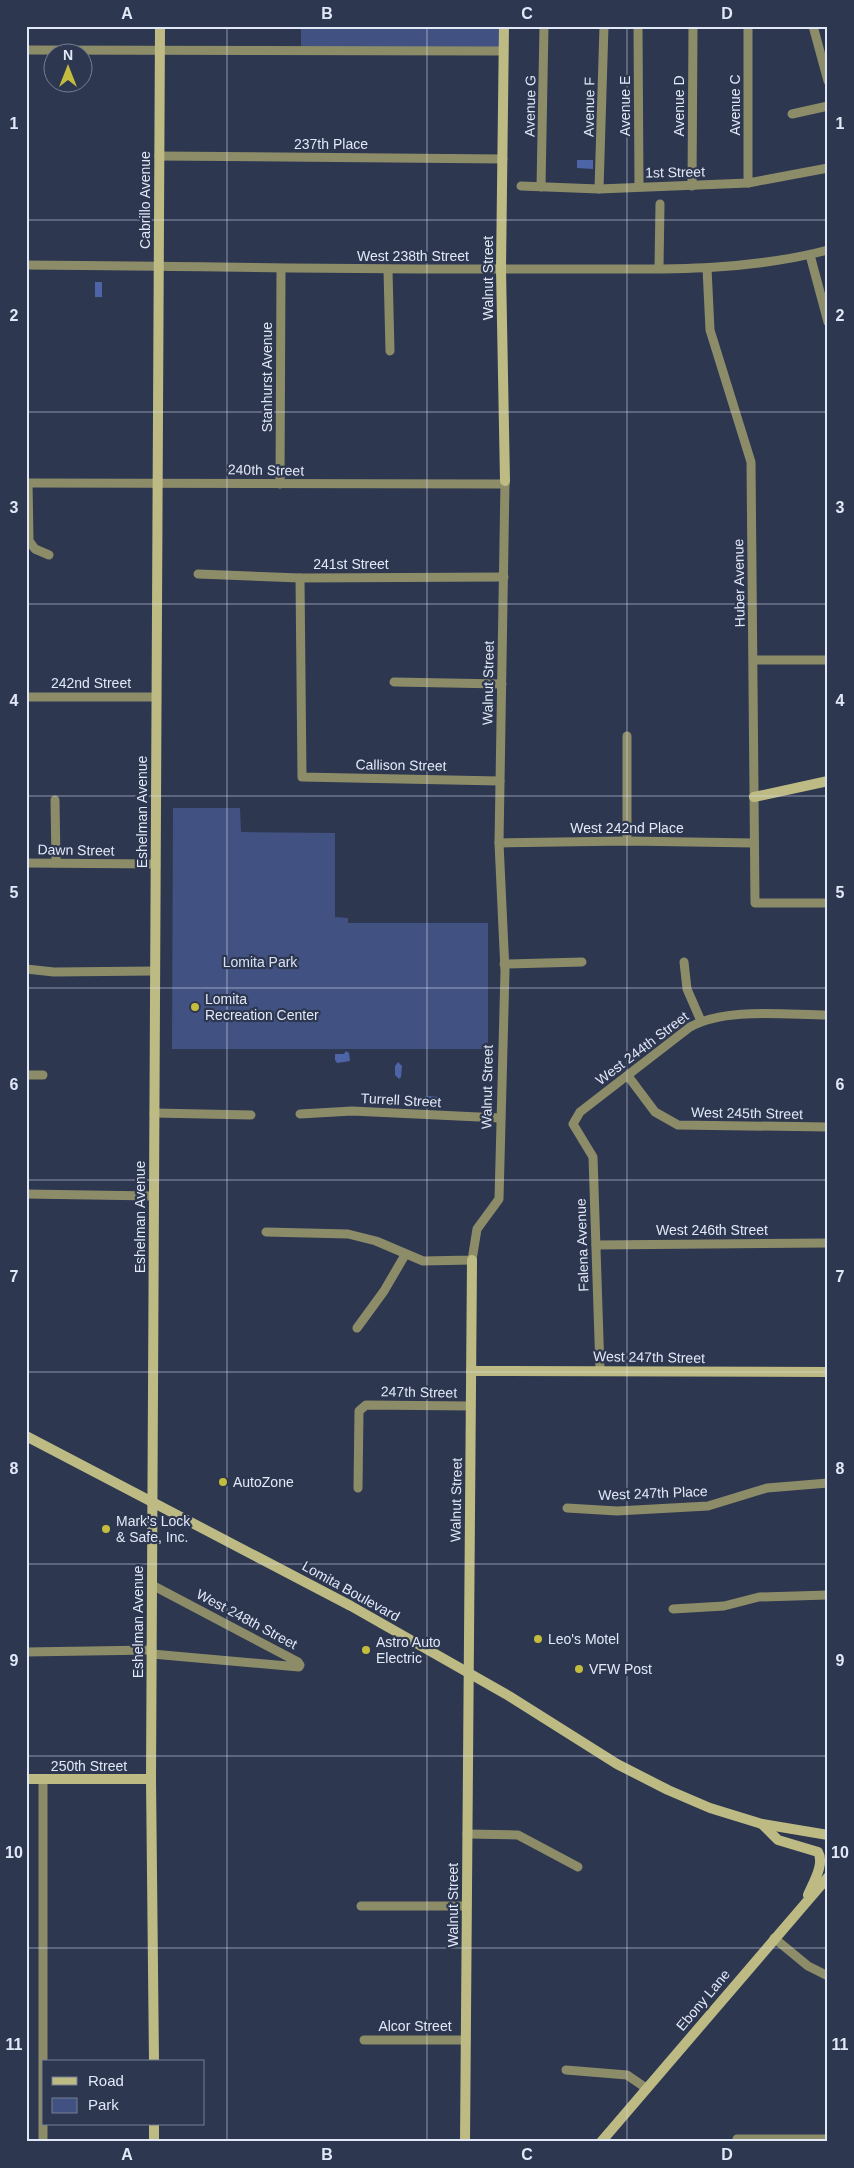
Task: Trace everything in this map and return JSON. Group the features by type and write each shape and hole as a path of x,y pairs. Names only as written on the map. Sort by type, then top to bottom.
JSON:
{"street":[{"name":"Cabrillo Avenue","path":"158,373 160,26"},
{"name":"Walnut Street","path":"465,2142 467,1673 472,1260 477,1229 499,1199 504,964 499,843 505,483 501,269 504,26"},
{"name":"Avenue G","path":"541,187 544,26"},
{"name":"Avenue F","path":"599,189 604,26"},
{"name":"Avenue E","path":"638,26 639,186"},
{"name":"Avenue D","path":"692,186 693,26"},
{"name":"Avenue C","path":"748,26 748,183"},
{"path":"813,26 828,81"},
{"path":"26,50 504,50"},
{"path":"792,114 828,106"},
{"name":"237th Place","path":"159,156 503,159"},
{"name":"1st Street","path":"522,186 599,189 748,183 828,168"},
{"path":"659,268 660,204"},
{"name":"West 238th Street","path":"26,265 388,270 707,268 763,264 828,250"},
{"path":"810,255 828,322"},
{"name":"Huber Avenue","path":"707,268 710,330 751,462 755,903 828,903"},
{"name":"Stanhurst Avenue","path":"280,484 281,269"},
{"path":"388,270 390,351"},
{"name":"Eshelman Avenue","path":"154,2060 151,1780 158,373"},
{"name":"240th Street","path":"49,555 35,549 29,540 27,483 505,483"},
{"name":"241st Street","path":"198,574 300,578 504,577"},
{"name":"Callison Street","path":"300,578 302,778 500,781"},
{"path":"754,660 828,660"},
{"path":"394,682 502,684"},
{"name":"242nd Street","path":"26,697 156,697"},
{"path":"627,736 627,841"},
{"path":"754,797 828,781"},
{"path":"54,800 56,863"},
{"name":"West 242nd Place","path":"499,843 627,841 754,843"},
{"name":"Dawn Street","path":"26,863 156,864"},
{"path":"504,964 582,962"},
{"path":"684,962 687,989 701,1021"},
{"path":"26,969 54,972 155,971"},
{"name":"West 244th Street","path":"573,1124 580,1112 690,1027 701,1021 720,1015 828,1015"},
{"path":"26,1075 43,1075"},
{"name":"West 245th Street","path":"628,1076 655,1112 678,1125 828,1127"},
{"name":"Turrell Street","path":"300,1114 352,1112 500,1118"},
{"path":"154,1113 251,1115"},
{"name":"Falena Avenue","path":"573,1124 593,1157 600,1370"},
{"path":"26,1194 154,1196"},
{"path":"266,1232 348,1234 376,1241 405,1255 423,1261 472,1260"},
{"name":"West 246th Street","path":"596,1245 828,1243"},
{"path":"358,1328 384,1291 405,1255"},
{"name":"West 247th Street","path":"471,1371 828,1372"},
{"name":"247th Street","path":"358,1488 359,1411 366,1405 470,1406"},
{"name":"Lomita Boulevard","path":"26,1436 343,1602 509,1696 617,1764 668,1790 710,1808 762,1824 828,1835"},
{"name":"West 247th Place","path":"567,1508 616,1510 708,1506 767,1488 828,1483"},
{"name":"West 248th Street","path":"26,1652 152,1652 299,1667 298,1662 152,1585"},
{"path":"673,1610 724,1606 759,1597 828,1595"},
{"name":"250th Street","path":"26,1779 151,1780"},
{"path":"43,1779 43,2060"},
{"path":"762,1824 778,1840 814,1849 820,1856 820,1865 806,1901"},
{"path":"467,1834 518,1835 578,1867"},
{"name":"Ebony Lane","path":"601,2142 774,1938 828,1878"},
{"path":"361,1906 467,1906"},
{"path":"774,1938 808,1966 828,1976"},
{"name":"Alcor Street","path":"364,2040 466,2040"},
{"path":"566,2070 627,2075 646,2088"},
{"path":"43,2126 43,2142"},
{"path":"154,2126 154,2142"},
{"path":"737,2139 828,2140"}],"green space":[{"path":"301,26 502,26 502,49 301,49"},
{"name":"Lomita Park","path":"173,808 240,808 241,832 335,833 335,917 348,918 348,923 488,923 488,1049 172,1049"}],"shaded area":[{"path":"577,160 593,160 593,169 577,168"},
{"path":"95,282 102,282 102,297 95,297"},
{"path":"346,1051 349,1053 350,1061 337,1063 335,1054 344,1054"},
{"path":"398,1062 402,1066 399,1079 395,1075 395,1066"},
{"path":"425,1096 440,1097 440,1104 425,1104"}],"place":[{"name":"Lomita Recreation Center","path":"195,1007"},
{"name":"AutoZone","path":"223,1482"},
{"name":"Mark's Lock & Safe, Inc.","path":"106,1529"},
{"name":"Leo's Motel","path":"538,1639"},
{"name":"Astro Auto Electric","path":"366,1650"},
{"name":"VFW Post","path":"579,1669"}]}
